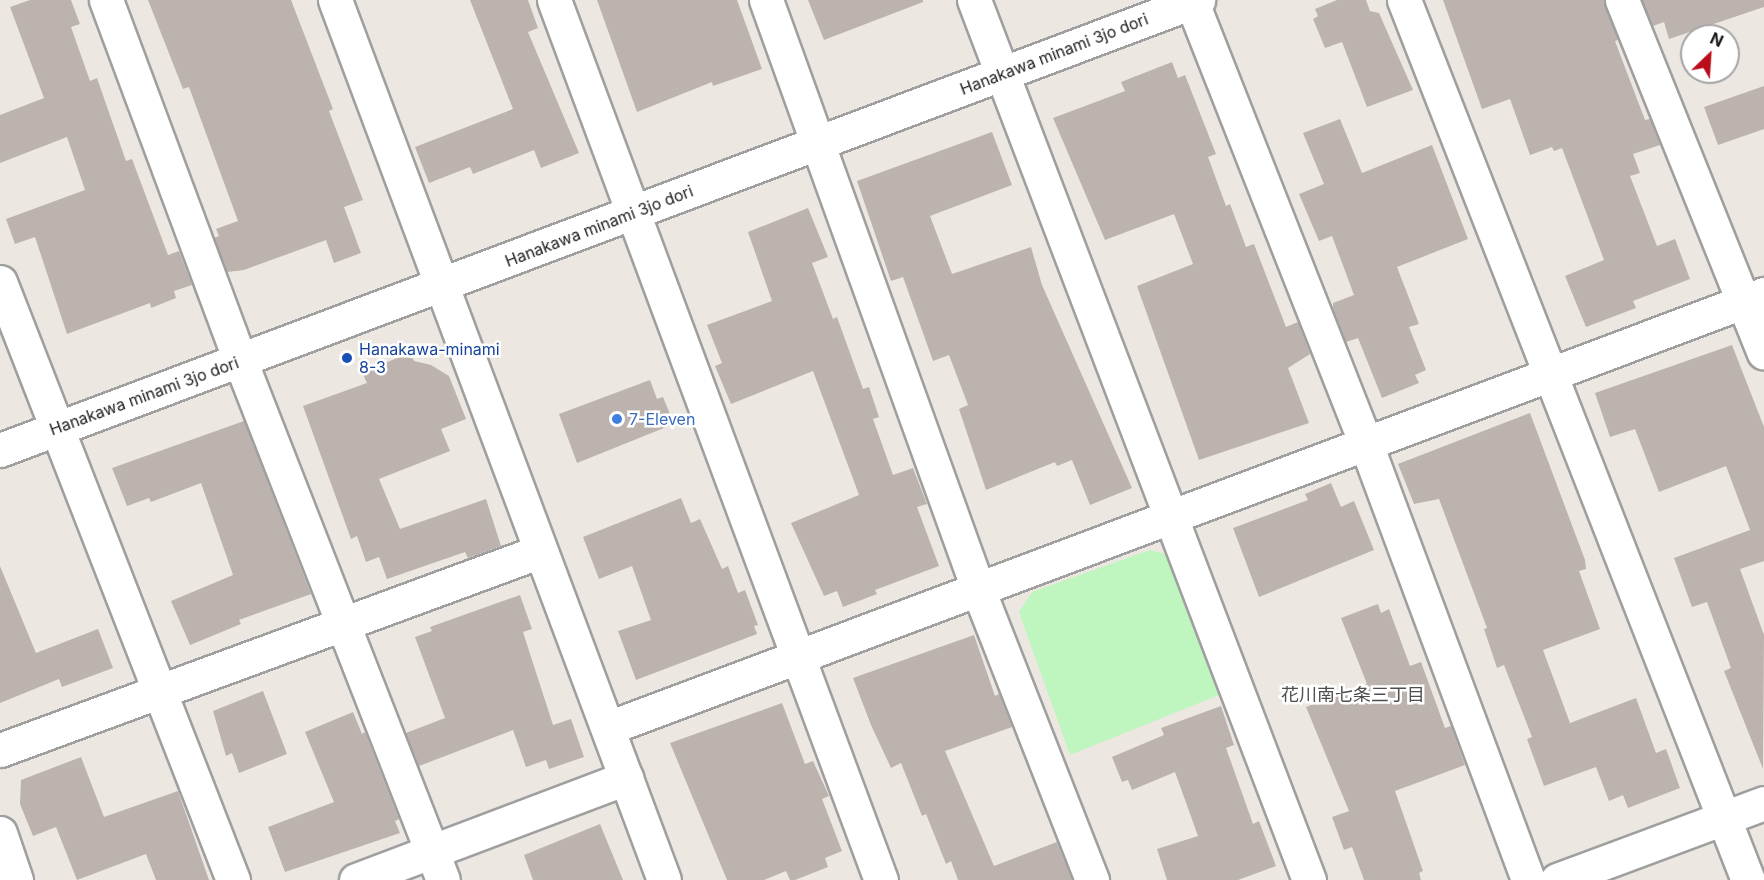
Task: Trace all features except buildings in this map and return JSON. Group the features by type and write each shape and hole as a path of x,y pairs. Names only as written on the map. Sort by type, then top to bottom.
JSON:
{"street":[{"path":"106,0 240,360 346,623 438,866"},
{"path":"335,0 664,880"},
{"path":"554,0 796,657 881,880"},
{"path":"766,0 820,143 978,589 1092,880"},
{"path":"974,0 1173,516 1309,880"},
{"path":"1404,0 1726,818 1748,880"},
{"path":"1622,0 1755,298 1764,353"},
{"path":"1193,1 1366,444 1528,880"},
{"name":"Hanakawa minami 3jo dori","path":"0,450 1193,1"},
{"path":"0,282 233,880"},
{"path":"608,728 1755,298"},
{"path":"0,750 541,551"},
{"path":"356,880 438,866 626,778"},
{"path":"1557,880 1764,803"},
{"path":"0,833 16,880"}],"green space":[{"path":"1150,550 1168,555 1219,695 1070,755 1019,612 1032,592"}],"place":[{"name":"Hanakawa-minami 8-3","path":"347,358"},
{"name":"7-Eleven","path":"617,419"}],"district":[{"name":"花川南七条三丁目","path":"1353,695"}]}
